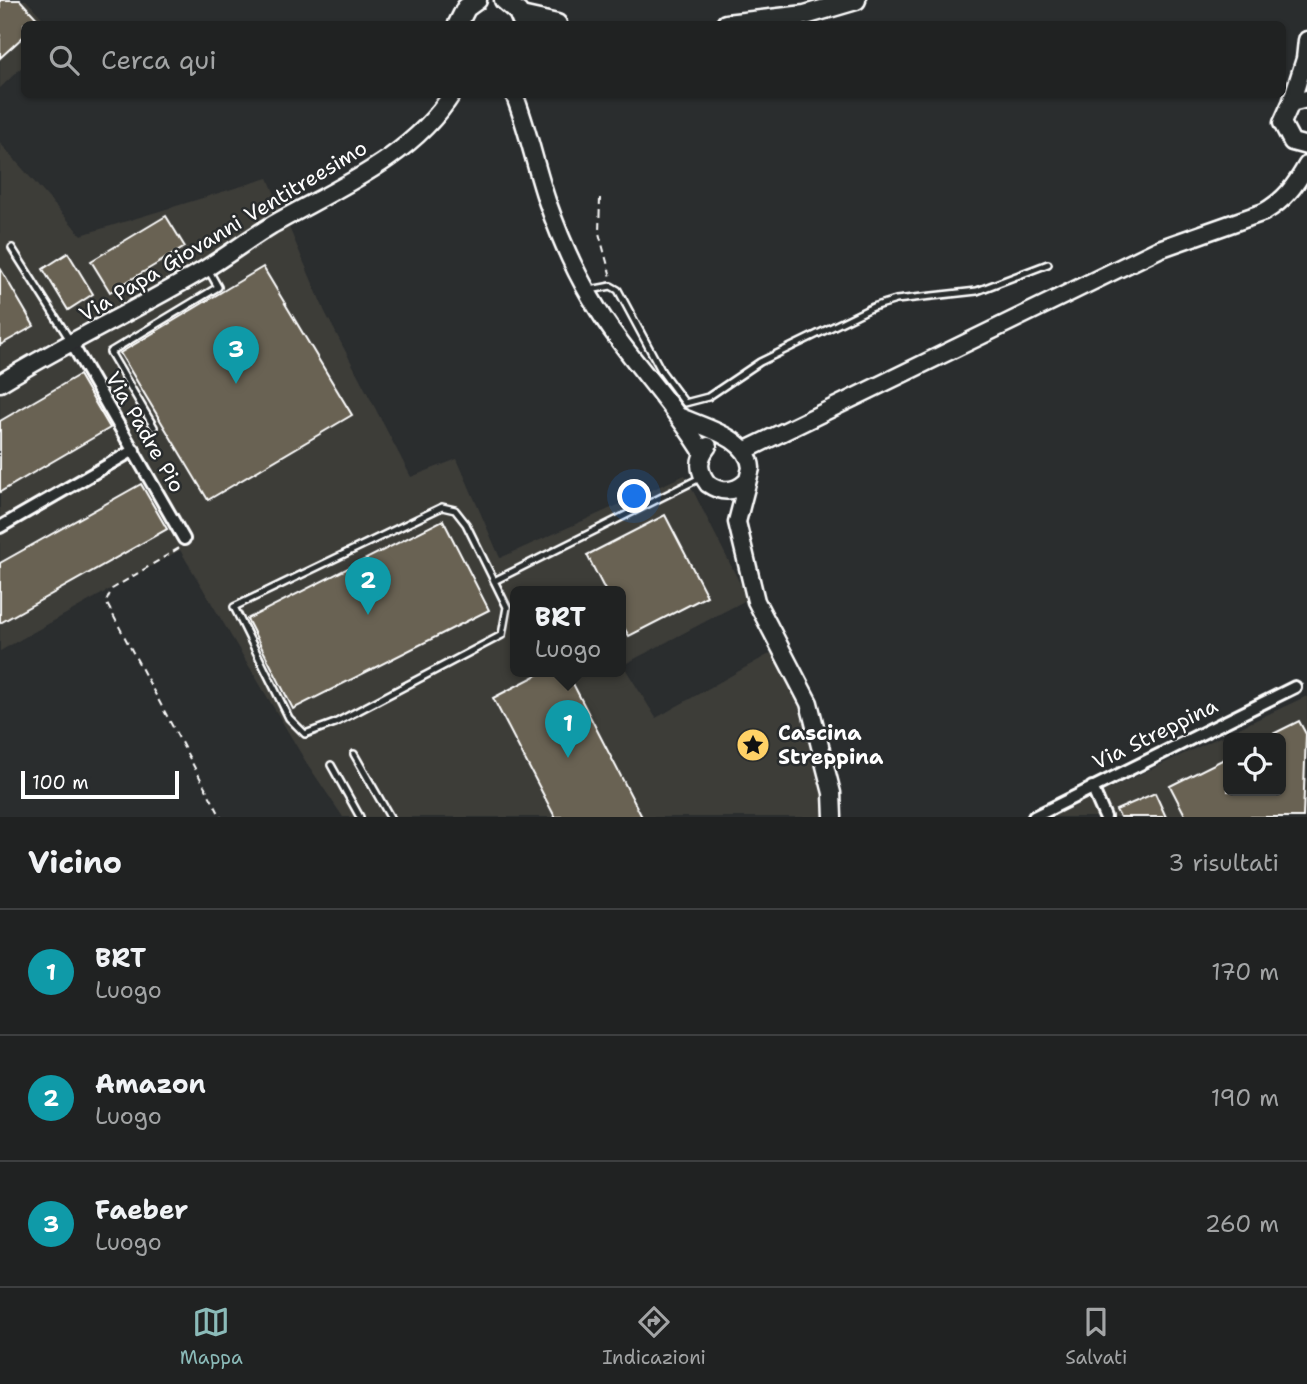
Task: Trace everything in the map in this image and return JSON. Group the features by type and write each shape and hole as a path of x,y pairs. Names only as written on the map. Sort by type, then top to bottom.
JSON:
{"main road":[{"path":"460,21 466,8 477,0"},
{"path":"504,0 522,20"},
{"path":"752,21 805,15 856,0"}],"street":[{"path":"1294,187 1300,144 1282,123 1299,101 1307,40"},
{"name":"Via Papa Giovanni Ventitreesimo","path":"0,383 207,268 410,143 432,122 449,98"},
{"path":"516,98 547,201 587,291 640,371 681,411 746,450 751,468 737,513"},
{"path":"746,450 1159,249 1264,212 1279,203 1294,187 1307,165"},
{"name":"Via Padre Pio","path":"72,344 184,539"},
{"path":"681,411 703,453"},
{"path":"727,439 708,446 703,453 699,468 702,477 708,484 724,491 733,490 746,482"},
{"path":"0,527 134,450"},
{"path":"724,491 737,513 756,601 809,703 835,812"},
{"name":"Via Streppina","path":"1034,817 1295,687"},
{"path":"1092,787 1105,817"}],"lane":[{"path":"12,248 72,344"},
{"path":"587,291 611,286 622,294 681,411 708,397 760,362 873,307 896,300 976,291 1048,264"},
{"path":"154,427 110,352 218,287 207,268"},
{"path":"494,581 702,477"},
{"path":"442,507 455,510 466,524 494,581 507,607 502,635 335,723 305,734 289,718 234,607 442,507"},
{"path":"354,754 390,817"},
{"path":"331,765 360,817"}],"path":[{"path":"600,198 599,233 611,271 605,286"},
{"path":"184,539 178,549 113,589 106,603 221,817"}],"shaded area":[{"path":"0,0 26,0 45,21 21,21 21,68 0,88"},
{"path":"0,143 81,235 268,178 325,312 411,477 457,459 500,558 685,475 748,599 626,663 626,586 510,586 510,677 626,677 626,670 656,718 773,652 805,704 828,804 828,817 343,817 306,762 180,550 0,651"},
{"path":"1307,696 1307,817 1049,817 1223,735 1223,796 1286,796 1286,733 1228,733"}],"building":[{"path":"0,0 20,0 39,21 21,21 21,39 0,58"},
{"path":"166,216 185,247 110,292 91,261"},
{"path":"68,253 93,294 68,310 43,269"},
{"path":"263,267 352,415 208,500 120,353"},
{"path":"0,268 34,326 0,345"},
{"path":"79,375 110,428 0,492 0,421"},
{"path":"141,484 167,529 0,623 0,563"},
{"path":"665,515 707,596 629,636 626,631 626,586 603,586 587,555"},
{"path":"443,520 489,610 293,709 247,619"},
{"path":"533,677 570,677 642,817 555,817 493,698"},
{"path":"1299,721 1306,734 1303,817 1186,817 1170,786 1223,760 1223,796 1286,796 1286,733 1275,733"},
{"path":"1155,793 1166,817 1120,817 1116,810"}],"place":[{"name":"Faeber","path":"236,384"},
{"name":"Amazon","path":"368,615"},
{"name":"Cascina Streppina","path":"753,745"},
{"name":"BRT","path":"568,758"}]}
